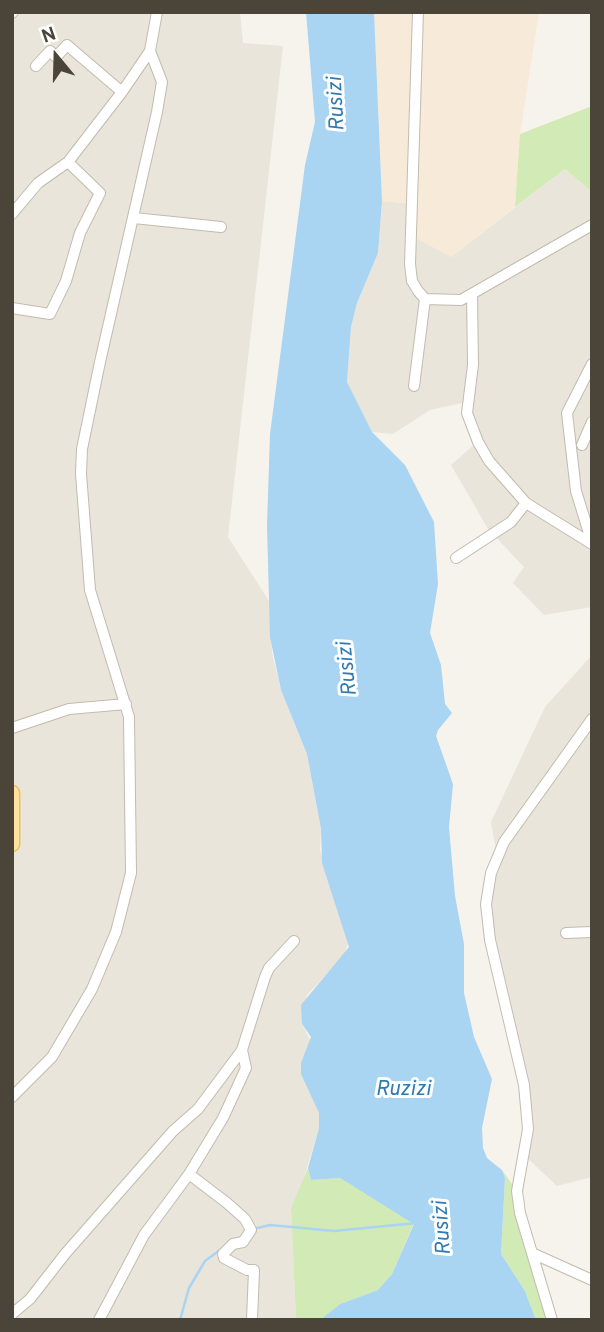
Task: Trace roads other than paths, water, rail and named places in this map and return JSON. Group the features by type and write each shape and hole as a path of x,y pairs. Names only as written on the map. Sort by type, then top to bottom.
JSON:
{"main road":[{"path":"12,793 12,844"}],"street":[{"path":"12,214 38,183 68,162 122,92 150,51 157,12"},
{"path":"414,386 425,299 412,281 410,264 418,12"},
{"path":"36,66 50,51 56,57 67,45 122,92"},
{"path":"12,1097 52,1057 71,1026 103,964 125,903 131,873 131,760 126,704 94,610 81,474 82,449 162,82 150,51"},
{"path":"12,308 50,313 66,281 80,233 100,193 68,162"},
{"path":"134,218 221,226"},
{"path":"425,299 461,300 592,225"},
{"path":"472,295 473,365 467,413 478,442 489,461 526,503 592,543"},
{"path":"582,445 567,413 592,364"},
{"path":"592,422 582,445 571,458 576,491 592,543"},
{"path":"456,558 512,522 526,503"},
{"path":"12,728 69,709 126,704"},
{"path":"552,1320 517,1191 528,1129 524,1085 487,926 488,890 504,842 592,719"},
{"path":"566,933 592,932"},
{"path":"12,1314 30,1299 65,1254 173,1131 198,1109 242,1050 269,968 294,942"},
{"path":"99,1320 144,1236 189,1174 223,1118 246,1068 242,1050"},
{"path":"189,1174 244,1218 251,1230 243,1242 233,1244 223,1254 224,1258 247,1270 254,1270 252,1320"},
{"path":"532,1253 592,1280"}],"water":[{"name":"Ruzizi","path":"306,12 374,12 382,201 378,253 357,303 351,327 347,382 372,432 405,465 434,522 438,584 430,633 441,665 445,704 452,713 436,736 453,784 449,827 455,896 464,944 464,993 474,1037 492,1079 482,1128 483,1148 487,1158 502,1170 505,1178 501,1254 525,1291 536,1320 320,1320 340,1304 378,1290 392,1274 414,1224 340,1178 311,1180 308,1168 319,1128 319,1113 301,1074 301,1063 311,1037 302,1024 301,1005 349,947 322,863 321,829 307,754 281,690 270,637 267,525 270,434 305,165 315,122"}],"waterway":[{"path":"253,1229 270,1225 334,1231 417,1223"},
{"path":"180,1320 189,1288 205,1261 224,1247"}],"water label":[{"name":"Rusizi","path":"338,104"},
{"name":"Rusizi","path":"349,669"},
{"name":"Rusizi","path":"444,1228"}]}
